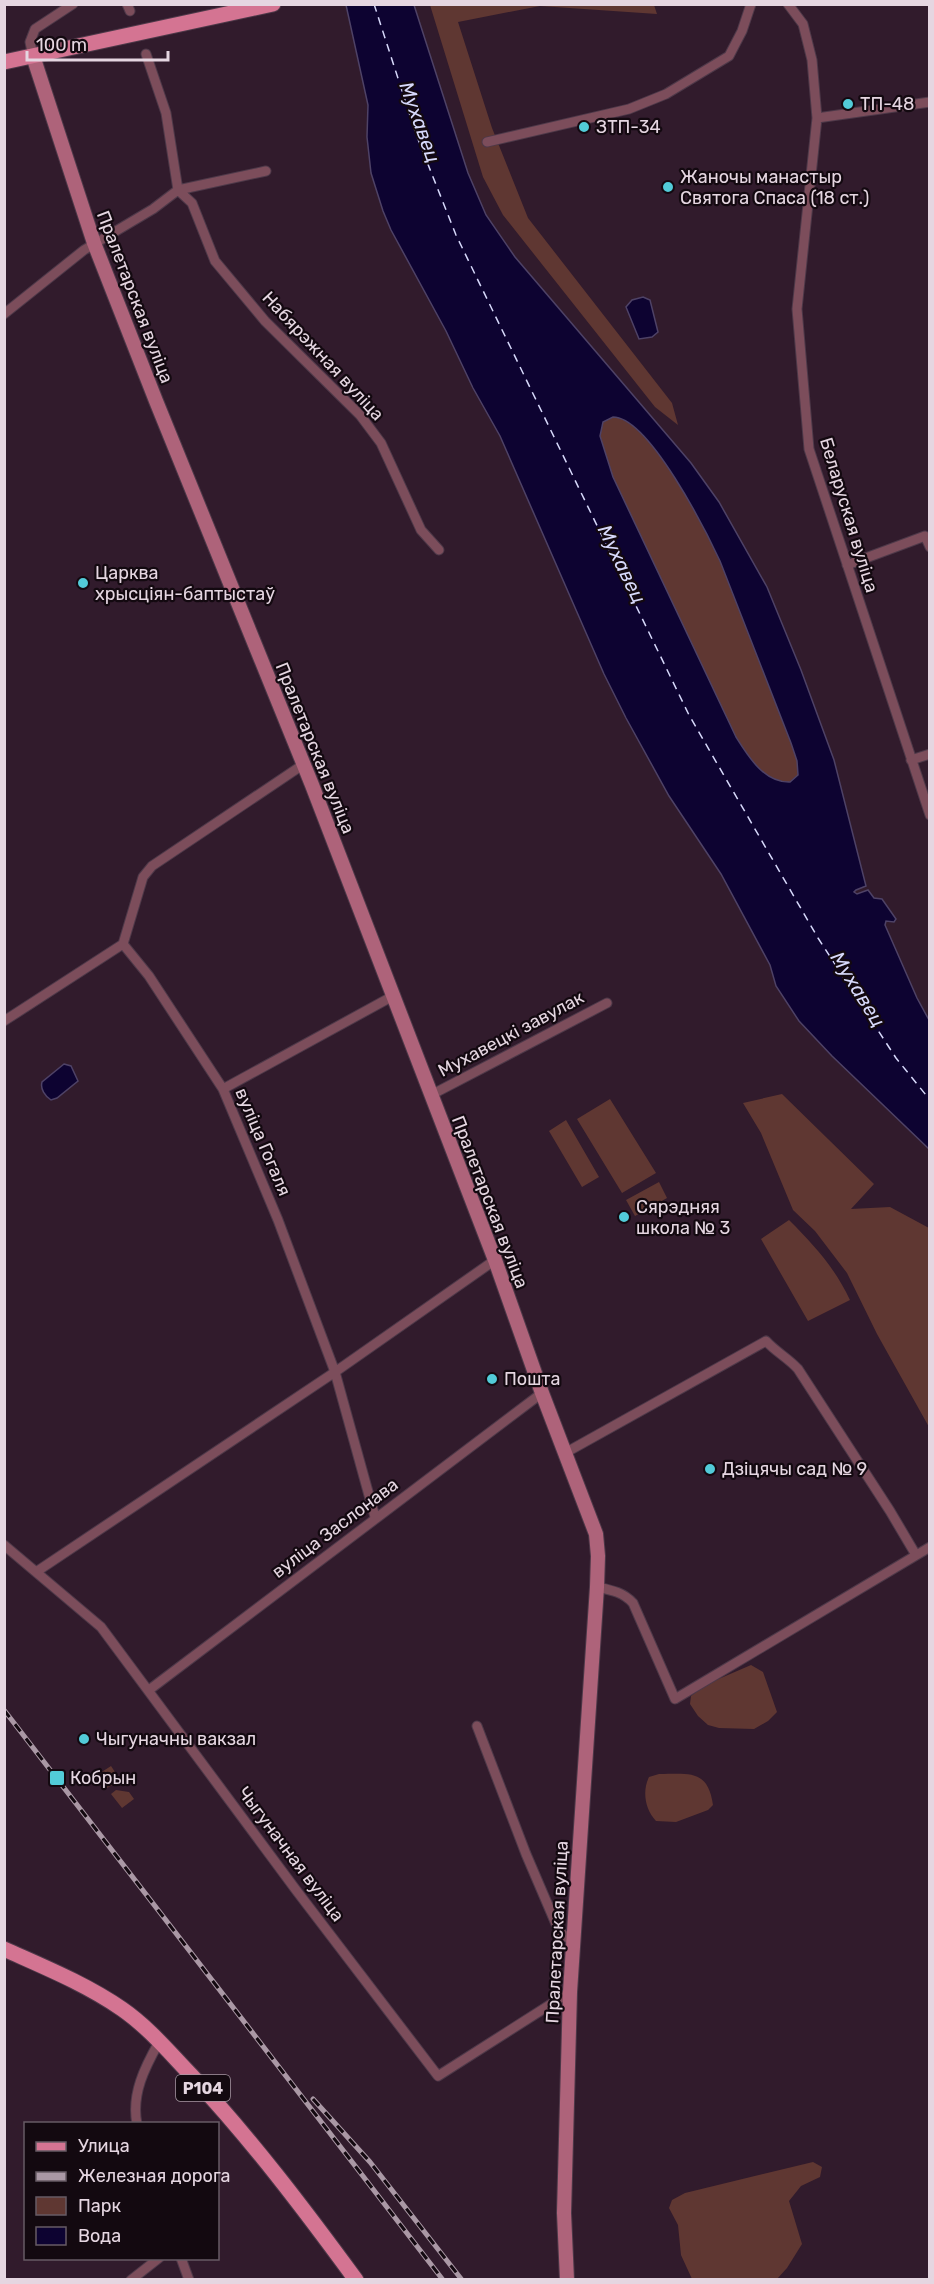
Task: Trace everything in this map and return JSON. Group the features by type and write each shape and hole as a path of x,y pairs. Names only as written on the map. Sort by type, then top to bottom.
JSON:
{"main road":[{"path":"4,62 273,4"},
{"name":"Пралетарская вуліца","path":"33,56 94,243 304,764 495,1260 542,1393 596,1534 597,1587 570,1992 564,2213 567,2280"},
{"name":"Р104","path":"4,1949 60,1975 121,2008 159,2042 209,2094 243,2134 356,2280"}],"street":[{"path":"33,56 30,42 35,29 74,4"},
{"path":"487,142 629,109 666,94 729,56 742,31 751,4"},
{"name":"Беларуская вуліца","path":"788,4 803,24 812,60 817,118 797,309 809,449 930,815"},
{"path":"146,54 166,113 178,190"},
{"path":"817,118 930,102"},
{"path":"4,314 94,243 153,209 178,190 266,171"},
{"name":"Набярэжная вуліца","path":"178,190 192,202 215,261 265,321 360,416 381,443 421,530 439,550"},
{"path":"847,565 926,536 930,547"},
{"path":"911,760 930,754"},
{"path":"4,1021 123,944 143,877 152,866 304,764"},
{"name":"вуліца Гогаля","path":"123,944 149,976 224,1089 278,1220 335,1372 375,1517"},
{"path":"224,1089 393,996"},
{"name":"Мухавецкі завулак","path":"431,1095 607,1003"},
{"path":"36,1572 335,1372 495,1260"},
{"path":"565,1453 766,1341 798,1369 916,1555"},
{"name":"вуліца Заслонава","path":"149,1690 542,1393"},
{"name":"Чыгуначная вуліца","path":"4,1545 101,1627 296,1890 438,2076 570,1992"},
{"path":"597,1587 616,1591 627,1596 633,1603 675,1699 930,1547"},
{"path":"477,1726 526,1854 559,1931 573,1942"},
{"path":"136,2122 133,2108 144,2068 159,2042"},
{"path":"131,2280 158,2260"},
{"path":"181,2260 189,2280"}],"green space":[{"path":"430,5 654,5 657,14 540,6 458,22 492,128 528,218 672,403 678,425 655,407 503,215 483,177"},
{"path":"613,416 627,421 659,454 689,502 720,561 797,761 798,775 789,782 780,781 764,773 751,760 736,737 613,477 600,436 603,422"},
{"path":"782,1094 874,1184 851,1209 890,1207 929,1228 929,1427 877,1334 847,1273 815,1231 793,1210 761,1133 743,1103"},
{"path":"610,1099 656,1173 622,1193 577,1119"},
{"path":"566,1120 599,1177 582,1187 549,1131"},
{"path":"659,1182 667,1198 635,1216 626,1200"},
{"path":"789,1220 823,1257 850,1300 808,1321 761,1239"},
{"path":"751,1665 763,1672 777,1712 768,1721 754,1729 719,1728 708,1725 690,1704 691,1696 707,1684"},
{"path":"111,1766 115,1772 114,1784 107,1788 97,1775"},
{"path":"659,1774 688,1774 702,1779 707,1785 713,1805 708,1810 676,1822 656,1821 649,1811 645,1794 649,1777"},
{"path":"116,1790 129,1792 134,1799 122,1808 111,1794"},
{"path":"813,2162 822,2167 820,2177 801,2186 789,2201 802,2244 777,2279 692,2279 681,2255 678,2225 669,2208 672,2200 685,2193"}],"water":[{"name":"Мухавец","path":"346,5 414,5 468,173 486,215 515,257 691,463 719,502 767,587 834,760 866,886 854,892 857,894 868,890 874,898 882,899 896,919 894,922 886,921 885,925 929,1020 929,1149 799,1021 776,986 770,965 721,874 669,796 626,718 604,674 500,436 473,388 383,211 371,173 367,137 368,105","holes":["613,417 627,422 643,435 675,478 720,561 797,761 798,775 790,782 772,778 765,773 752,760 736,737 613,477 600,436 603,422"]},
{"path":"643,297 650,300 658,332 652,337 639,339 626,307 632,300"},
{"path":"64,1064 71,1066 78,1081 57,1098 51,1100 44,1092 42,1082"}],"ferry route":[{"path":"374,4 416,134 456,235 689,715 818,938 896,1058 930,1100"}],"railway":[{"path":"4,1710 443,2280"},
{"path":"313,2099 370,2162 462,2280"}],"place":[{"name":"ТП-48","path":"848,104"},
{"name":"ЗТП-34","path":"584,127"},
{"name":"Жаночы манастыр Святога Спаса (18 ст.)","path":"668,187"},
{"name":"Царква хрысціян-баптыстаў","path":"83,583"},
{"name":"Сярэдняя школа № 3","path":"624,1217"},
{"name":"Пошта","path":"492,1379"},
{"name":"Дзіцячы сад № 9","path":"710,1469"},
{"name":"Чыгуначны вакзал","path":"84,1739"},
{"name":"Кобрын","path":"57,1778"}]}
